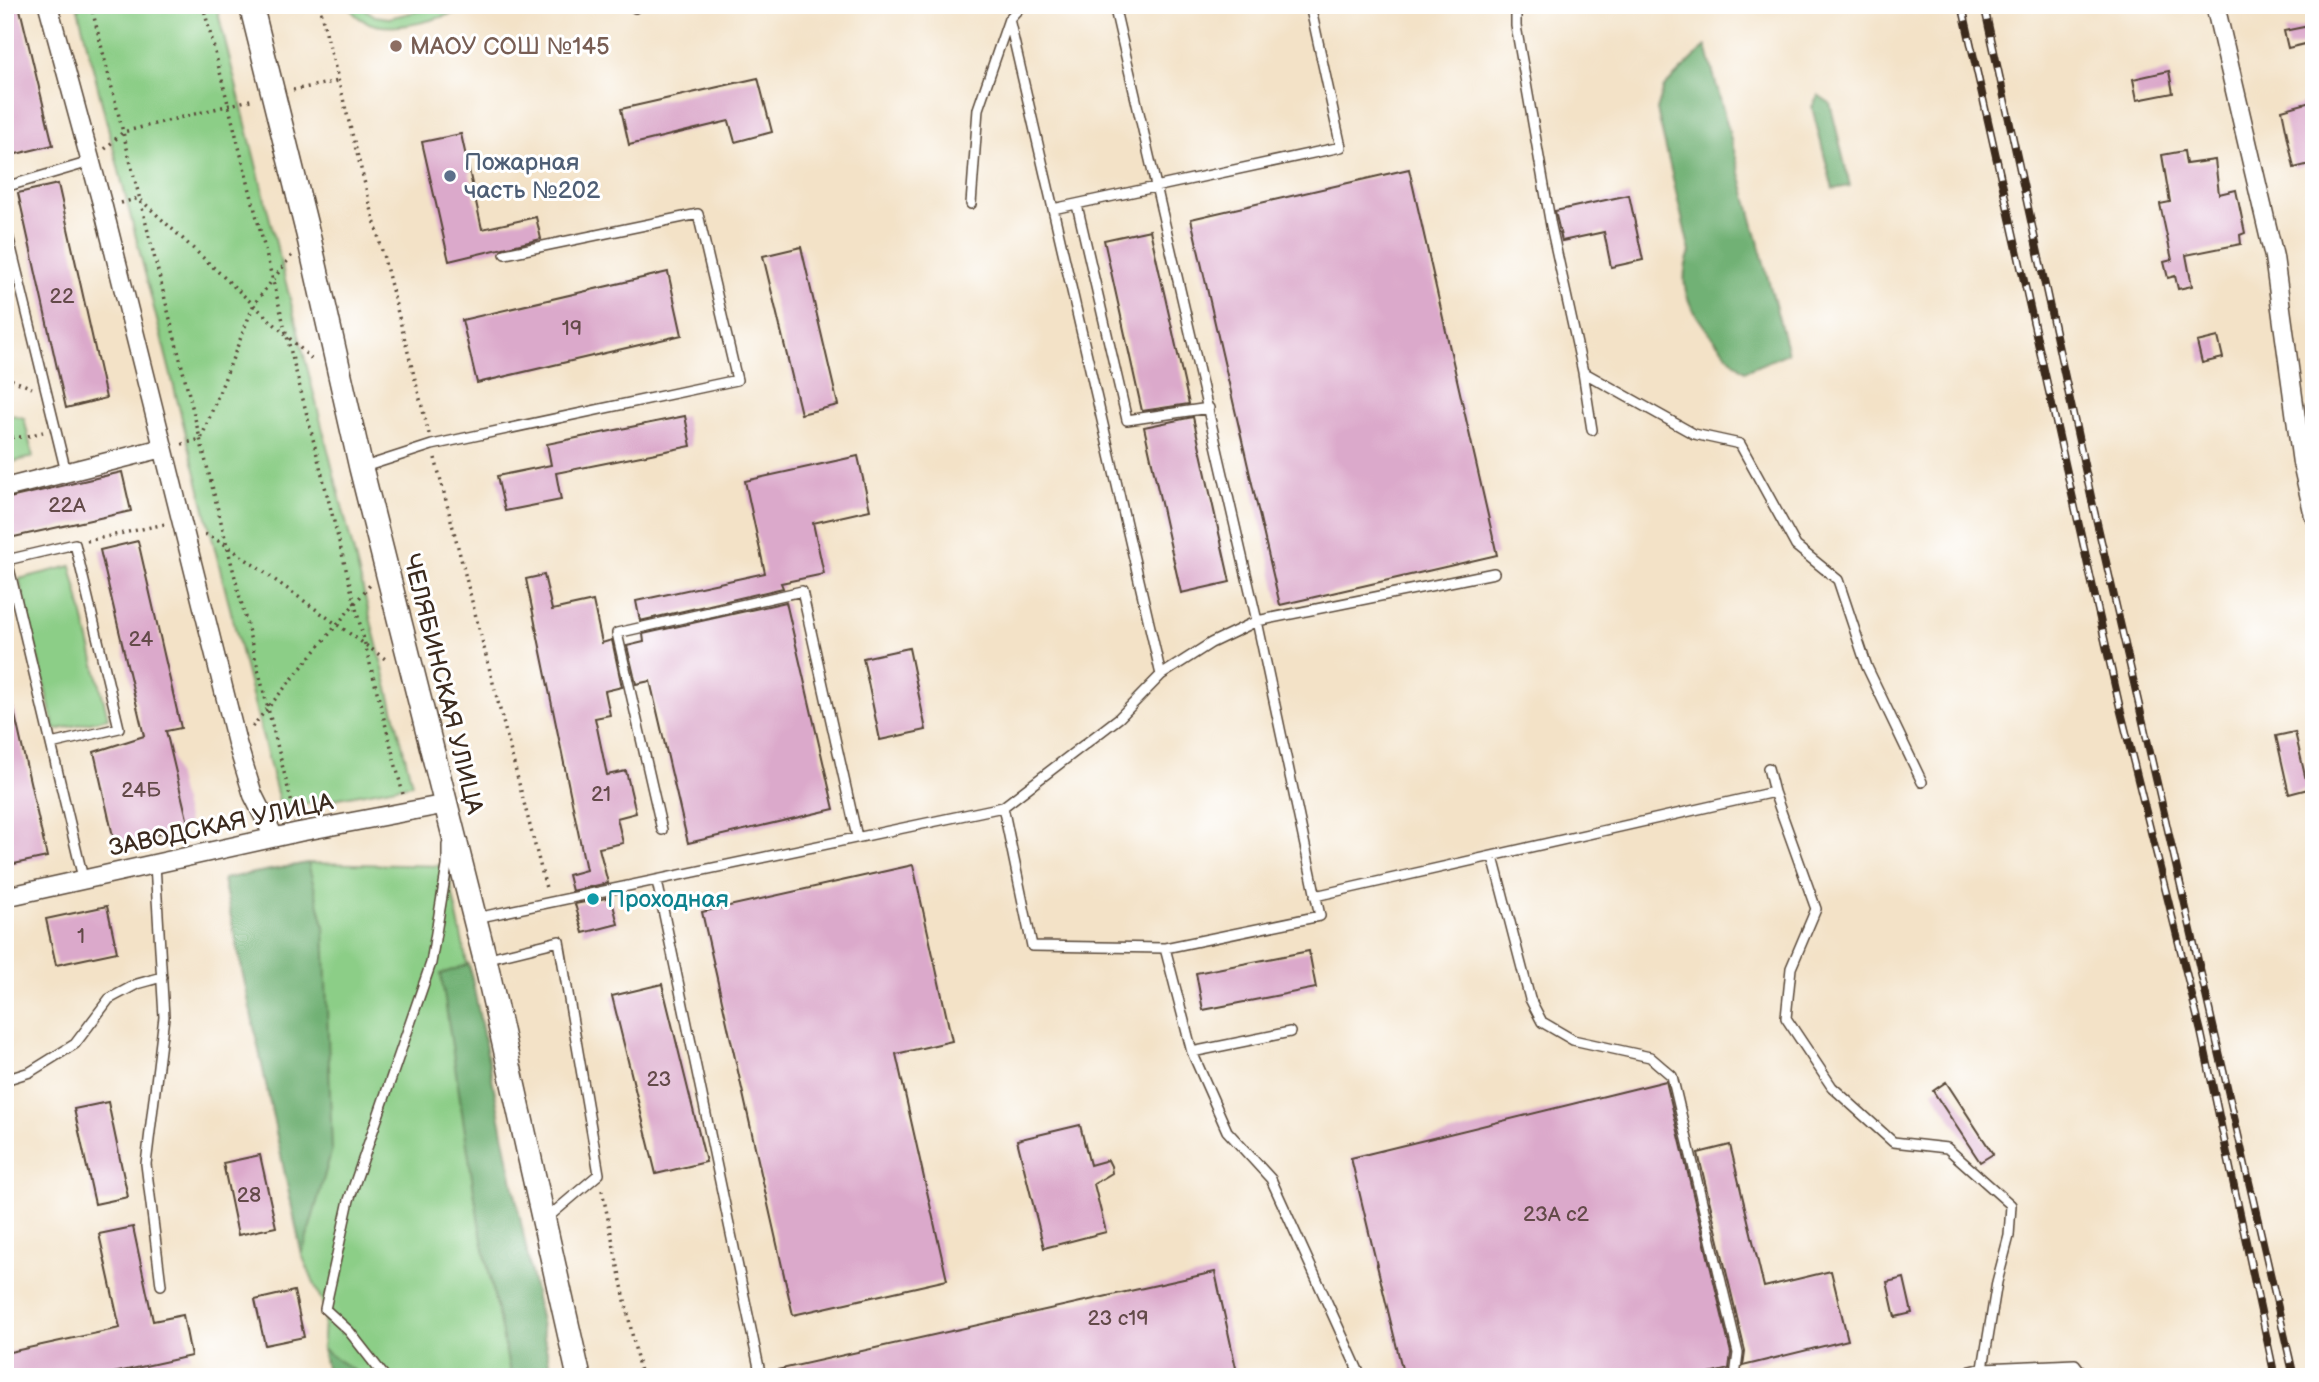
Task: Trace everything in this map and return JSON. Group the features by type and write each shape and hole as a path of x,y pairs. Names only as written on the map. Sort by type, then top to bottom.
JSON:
{"street":[{"path":"48,5 237,743 253,794 274,837"},
{"name":"ЧЕЛЯБИНСКАЯ УЛИЦА","path":"251,5 308,234 385,567 485,959 579,1377"},
{"path":"2215,5 2274,257 2308,461 2314,516"},
{"path":"5,488 163,448"},
{"name":"ЗАВОДСКАЯ УЛИЦА","path":"5,897 155,862 447,804"}],"lane":[{"path":"971,204 978,109 1009,19 1022,5"},
{"path":"1003,807 1032,946 1165,948 1320,916 1209,408 1114,5"},
{"path":"1053,209 1341,148 1310,5"},
{"path":"1516,5 1516,26 1547,199 1583,372 1591,430"},
{"path":"1009,19 1161,675"},
{"path":"5,187 90,162"},
{"path":"1077,205 1127,420 1209,408"},
{"path":"361,468 432,445 737,380 698,214 505,254"},
{"path":"5,223 66,472"},
{"path":"1583,372 1695,434 1740,444 1796,546 1838,579 1867,667 1922,782"},
{"path":"51,744 119,728 75,544 6,560 83,878"},
{"path":"475,918 1003,807 1119,718 1161,675 1210,643 1257,621 1494,573"},
{"path":"662,830 618,633 802,591 858,837"},
{"path":"1768,768 1816,909 1791,968 1786,1018 1832,1087 1893,1142 1947,1149 2011,1205 2009,1236 1997,1282 1983,1368"},
{"path":"1315,896 1774,792"},
{"path":"385,1377 349,1331 325,1309 349,1200 430,963 447,866 447,804"},
{"path":"1493,857 1530,999 1542,1022 1573,1040 1650,1057 1672,1076 1738,1353 1735,1377"},
{"path":"155,862 164,1017 146,1164 161,1286"},
{"path":"657,881 761,1377"},
{"path":"485,959 559,941 598,1174 544,1220"},
{"path":"1165,948 1192,1052 1227,1131 1271,1179 1361,1377"},
{"path":"5,1080 30,1072 75,1044 109,999 136,984 162,976"},
{"path":"1192,1052 1290,1032"},
{"path":"1947,1377 1983,1368 2076,1364 2085,1377"}],"path":[{"path":"91,5 299,832"},
{"path":"203,5 408,813"},
{"path":"319,5 549,901"},
{"path":"90,162 123,132 272,94 339,81"},
{"path":"139,198 342,389"},
{"path":"201,439 254,304 273,280"},
{"path":"5,377 47,394"},
{"path":"5,437 24,437"},
{"path":"75,544 180,521 226,545 365,642 414,682"},
{"path":"260,719 385,567"},
{"path":"598,1174 641,1377"}],"green space":[{"path":"77,5 216,5 412,784 281,809"},
{"path":"348,5 359,5 375,16 389,18 444,5 481,5 429,21 391,27 374,25 359,18"},
{"path":"1706,46 1788,353 1745,371 1729,357 1707,330 1688,299 1684,277 1690,252 1657,110 1664,87"},
{"path":"1818,95 1830,103 1850,186 1833,189 1812,107"},
{"path":"5,413 24,418 33,457 5,464"},
{"path":"71,566 108,718 55,730 19,579"},
{"path":"308,863 447,866 552,1377 328,1377 322,1349 325,1309 302,1255 223,879"},
{"path":"308,863 324,925 332,1149 302,1255 223,879"},
{"path":"469,964 552,1377 511,1377 480,1230 441,974"},
{"path":"322,1349 363,1377 328,1377"}],"building":[{"path":"5,5 19,5 53,145 12,155 5,127"},
{"path":"2309,26 2313,42 2288,48 2284,31"},
{"path":"2169,71 2173,93 2137,100 2133,79"},
{"path":"758,78 772,132 735,142 729,121 629,145 621,109"},
{"path":"2314,101 2314,163 2294,168 2282,110"},
{"path":"461,134 482,229 536,217 541,239 449,261 422,142"},
{"path":"2184,151 2186,164 2215,160 2219,194 2236,190 2245,233 2240,235 2241,244 2186,255 2192,286 2178,289 2175,276 2168,278 2164,262 2172,260 2160,204 2170,202 2162,155"},
{"path":"1409,169 1497,555 1280,605 1191,219"},
{"path":"58,184 106,398 66,408 18,193"},
{"path":"1629,195 1643,260 1611,267 1604,232 1562,241 1555,211"},
{"path":"1150,230 1189,404 1142,411 1104,240"},
{"path":"801,247 838,405 801,414 763,256"},
{"path":"668,272 682,335 477,383 462,320"},
{"path":"2218,337 2223,358 2202,363 2197,342"},
{"path":"685,416 691,446 556,473 561,500 505,511 497,476 551,465 547,444"},
{"path":"1193,417 1230,582 1181,593 1144,427"},
{"path":"858,456 870,510 813,523 824,574 781,583 783,588 640,621 636,601 765,573 745,481"},
{"path":"122,472 131,511 5,539 5,499"},
{"path":"138,541 181,728 166,731 189,827 115,845 94,752 144,736 100,550"},
{"path":"544,575 552,610 593,601 602,643 612,640 622,687 605,691 610,715 595,718 607,775 626,771 636,813 617,818 623,843 599,848 608,883 572,891 568,875 586,870 526,579"},
{"path":"786,602 834,809 688,843 650,681 636,684 627,646 644,642 643,634"},
{"path":"909,648 926,730 880,740 863,658"},
{"path":"5,702 12,702 47,857 9,865 5,848"},
{"path":"2295,732 2308,789 2289,794 2276,736"},
{"path":"913,865 952,1041 896,1054 947,1280 793,1315 702,912"},
{"path":"611,897 618,924 583,933 575,904"},
{"path":"107,906 117,952 56,965 46,919"},
{"path":"1309,951 1316,988 1203,1010 1196,973"},
{"path":"662,984 706,1162 656,1174 612,996"},
{"path":"1666,1081 1731,1353 1729,1369 1697,1377 1404,1377 1351,1158"},
{"path":"1946,1082 1993,1154 1980,1162 1933,1091"},
{"path":"108,1102 128,1197 95,1204 74,1109"},
{"path":"1080,1125 1090,1165 1108,1160 1111,1166 1112,1173 1094,1184 1106,1232 1044,1248 1017,1140"},
{"path":"1730,1145 1764,1287 1831,1271 1848,1340 1743,1366 1745,1351 1698,1153"},
{"path":"260,1155 276,1227 238,1235 223,1163"},
{"path":"133,1227 153,1321 183,1315 191,1356 95,1377 5,1377 5,1353 120,1328 99,1234"},
{"path":"1215,1272 1238,1377 778,1377 777,1370"},
{"path":"1904,1278 1912,1313 1895,1317 1887,1282"},
{"path":"294,1291 304,1337 265,1345 255,1300"}],"railway":[{"path":"1962,5 2120,708 2201,1032 2275,1377"},
{"path":"1984,5 2092,501 2294,1377"}],"place":[{"name":"МАОУ СОШ №145","path":"396,46"},
{"name":"Пожарная часть №202","path":"450,176"},
{"name":"Проходная","path":"593,899"}]}
